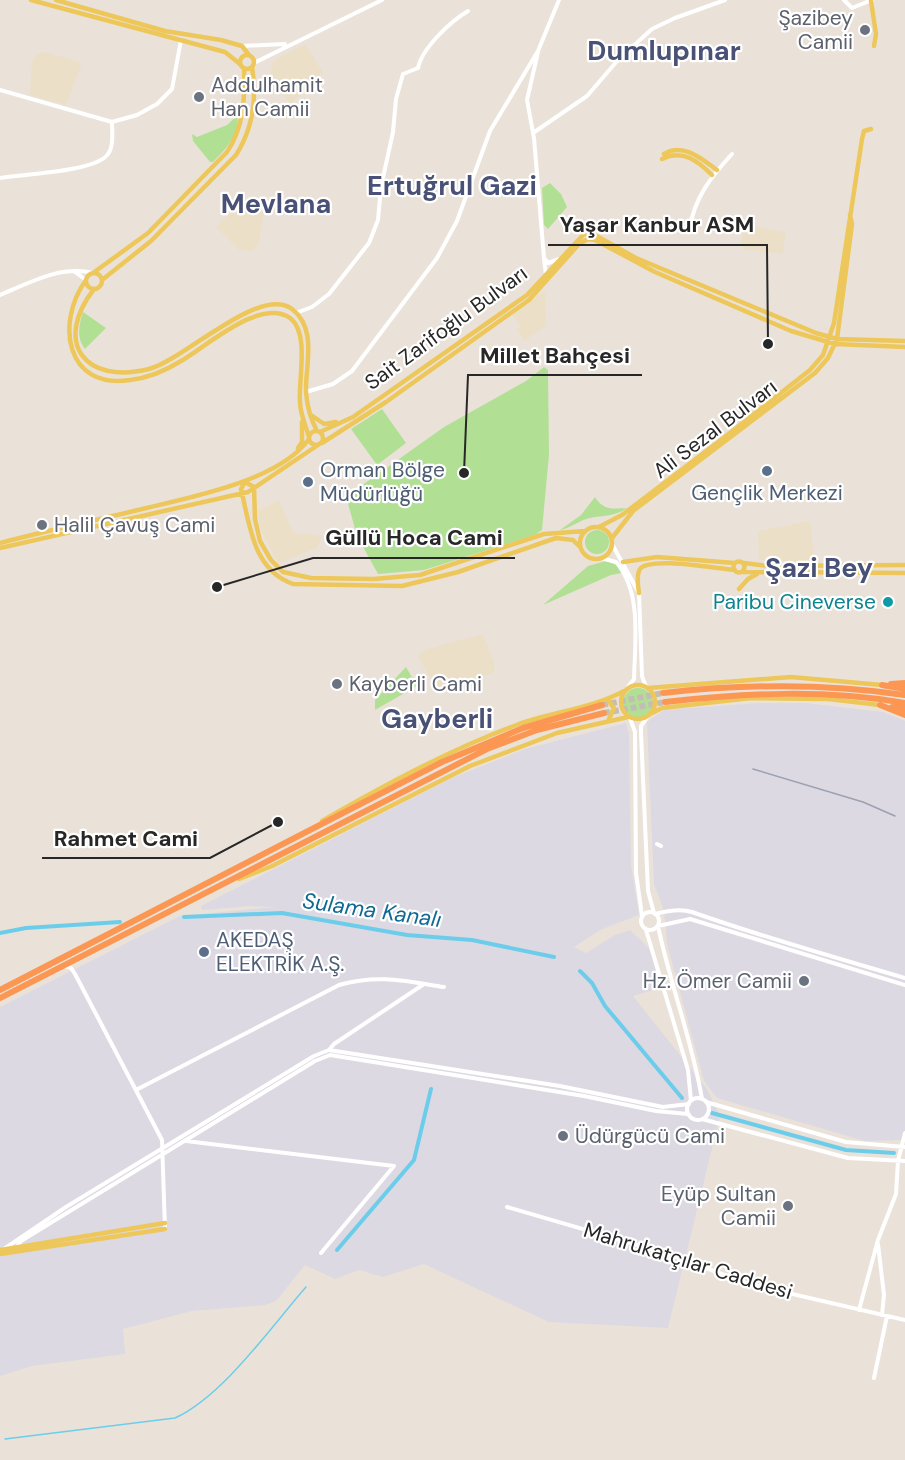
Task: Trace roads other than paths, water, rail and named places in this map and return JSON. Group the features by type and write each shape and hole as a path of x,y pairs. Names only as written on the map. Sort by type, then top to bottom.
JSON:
{"highway":[{"path":"882,685 905,683"},
{"path":"882,685 905,689"},
{"path":"663,693 715,688 793,686 844,688 905,695"},
{"path":"665,702 790,693 841,694 905,703"},
{"path":"0,990 424,771 523,728 602,705"},
{"path":"880,705 905,709"},
{"path":"880,705 905,716"},
{"path":"0,998 233,881 487,749 537,730 604,713"}],"main road":[{"path":"31,0 225,52 242,66 253,65"},
{"path":"57,0 165,31 221,40 242,46 253,65 255,87 251,118 243,145 236,155 151,241 102,280 101,285 94,289 77,316 77,342 87,361 95,368 111,373 137,372 170,361 254,308 280,305 296,314 307,338 310,356 306,392 312,417 324,424 347,420"},
{"path":"872,1 876,34 874,46"},
{"path":"249,55 241,57 245,92 236,138 227,152 148,233 86,280 70,314 69,336 77,360 91,375 121,381 150,376 183,360 245,321 259,315 278,313 293,321 303,352 299,386 302,442 295,452"},
{"path":"871,129 864,131 862,139 830,340 905,347"},
{"path":"712,175 701,164 682,155 663,157 674,150 689,152 701,157 717,170"},
{"path":"836,341 850,244 852,224 849,212"},
{"name":"Sait Zarifoğlu Bulvarı","path":"0,543 208,494 245,482 295,452 313,432 347,420 466,339 527,294 580,236 594,235 636,258 830,340"},
{"name":"Sait Zarifoğlu Bulvarı","path":"0,548 242,494 446,360 529,300 579,244 588,239 595,240 693,289 791,331 830,340"},
{"path":"93,273 100,275 102,280"},
{"path":"86,280 88,285 94,289"},
{"name":"Ali Sezal Bulvarı","path":"599,527 622,515 810,370 830,340"},
{"path":"836,341 905,341"},
{"name":"Ali Sezal Bulvarı","path":"612,541 633,511 815,373 828,358 836,341"},
{"path":"302,413 309,438 320,444 323,438 309,411"},
{"path":"245,482 254,487 255,519 260,541 271,560 283,572 311,578 374,579 420,575 544,534 585,531 599,527 606,530 612,541 608,553 601,558 589,557 573,540 555,538 458,572 402,586 293,584 278,579 270,572 261,558 253,541 241,485 245,482"},
{"path":"580,547 580,539 585,531"},
{"path":"640,559 634,565 641,567 649,564 670,563 743,572 905,573"},
{"path":"623,562 640,559 735,563 905,565"},
{"path":"735,563 735,570"},
{"path":"743,572 744,563"},
{"path":"639,592 638,574 641,567"},
{"path":"739,589 748,579 761,572"},
{"path":"308,832 318,823 366,796 452,752 520,724 607,699 637,684 647,687 790,677 882,685"},
{"path":"647,687 655,699 650,714"},
{"path":"626,689 620,706 629,717"},
{"path":"233,881 272,866 470,766 557,733 609,719 629,717 639,719 662,708 751,698 828,699 880,705"},
{"path":"607,699 614,708 609,719"},
{"path":"15,1250 165,1223"},
{"path":"2,1252 165,1229"}],"street":[{"path":"253,65 288,44 382,0"},
{"path":"306,392 333,384 352,371 437,258 457,221 490,131 538,51 559,0"},
{"path":"533,133 587,96 618,60 652,29 725,0"},
{"path":"844,0 852,8 872,1"},
{"path":"296,314 312,307 328,294 366,250 378,220 381,187 393,132 396,99 403,74 418,68 420,60 444,29 468,11"},
{"path":"0,90 112,122 157,104 172,89 181,40"},
{"path":"242,46 288,44"},
{"path":"538,51 527,100 533,133 546,283"},
{"path":"0,178 73,168 104,160 110,152 112,122"},
{"path":"689,230 693,208 712,175 732,154"},
{"path":"544,258 548,263 552,263 564,255"},
{"path":"75,272 86,280"},
{"path":"0,295 52,274 93,273"},
{"path":"612,541 639,592 642,676 647,687"},
{"path":"601,558 616,562 630,585 633,599 634,679 626,689"},
{"path":"650,714 641,733 648,891 654,914 658,918 657,926 666,963 709,1111 702,1119"},
{"path":"629,717 635,732 636,873 641,924 646,930 688,1070 690,1102 688,1114"},
{"path":"642,916 668,911 691,911 750,932 905,978"},
{"path":"690,919 691,911"},
{"path":"646,930 690,919 905,985"},
{"path":"61,967 71,968 75,974 164,1147 165,1229"},
{"path":"136,1090 339,985 362,978 381,977 444,987"},
{"path":"2,1252 66,1207 314,1056 329,1050 334,1044 424,984"},
{"path":"329,1050 568,1087 663,1107 704,1100 846,1142 903,1147"},
{"path":"15,1250 21,1241 330,1055 568,1094 678,1115 688,1114 694,1119 702,1119 848,1158 905,1163"},
{"path":"859,1310 878,1240 896,1194 900,1167 898,1161 905,1133"},
{"path":"179,1138 186,1141 394,1166 321,1253"},
{"path":"900,1167 905,1163"},
{"name":"Mahrukatçılar Caddesi","path":"507,1207 665,1253 749,1284 905,1320"},
{"path":"874,1378 884,1315 878,1240"}],"waterway":[{"name":"Sulama Kanalı","path":"184,917 282,913 407,935 472,940 554,957"},
{"name":"Sulama Kanalı","path":"0,933 26,928 120,922"},
{"name":"Sulama Kanalı","path":"580,971 592,983 605,1006 682,1098"},
{"path":"337,1250 414,1160 431,1089"},
{"path":"712,1113 846,1150 894,1153"},
{"path":"5,1439 175,1418 211,1394 262,1340 306,1287"}],"tunnel":[{"path":"602,705 663,693"},
{"path":"604,713 665,702"}],"railway":[{"path":"753,769 863,802 895,816"}],"place":[{"name":"Şazibey Camii","path":"865,30"},
{"name":"Addulhamit Han Camii","path":"199,97"},
{"name":"Yaşar Kanbur ASM","path":"768,344"},
{"name":"Gençlik Merkezi","path":"767,471"},
{"name":"Millet Bahçesi","path":"464,473"},
{"name":"Orman Bölge Müdürlüğü","path":"308,482"},
{"name":"Halil Çavuş Cami","path":"42,525"},
{"name":"Güllü Hoca Cami","path":"217,587"},
{"name":"Paribu Cineverse","path":"888,602"},
{"name":"Kayberli Cami","path":"337,684"},
{"name":"Rahmet Cami","path":"278,822"},
{"name":"AKEDAŞ ELEKTRİK A.Ş.","path":"204,952"},
{"name":"Hz. Ömer Camii","path":"804,981"},
{"name":"Üdürgücü Cami","path":"563,1136"},
{"name":"Eyüp Sultan Camii","path":"788,1206"}],"district":[{"name":"Dumlupınar","path":"664,50"},
{"name":"Ertuğrul Gazi","path":"452,185"},
{"name":"Mevlana","path":"276,203"},
{"name":"Şazi Bey","path":"819,567"},
{"name":"Gayberli","path":"437,718"}]}
